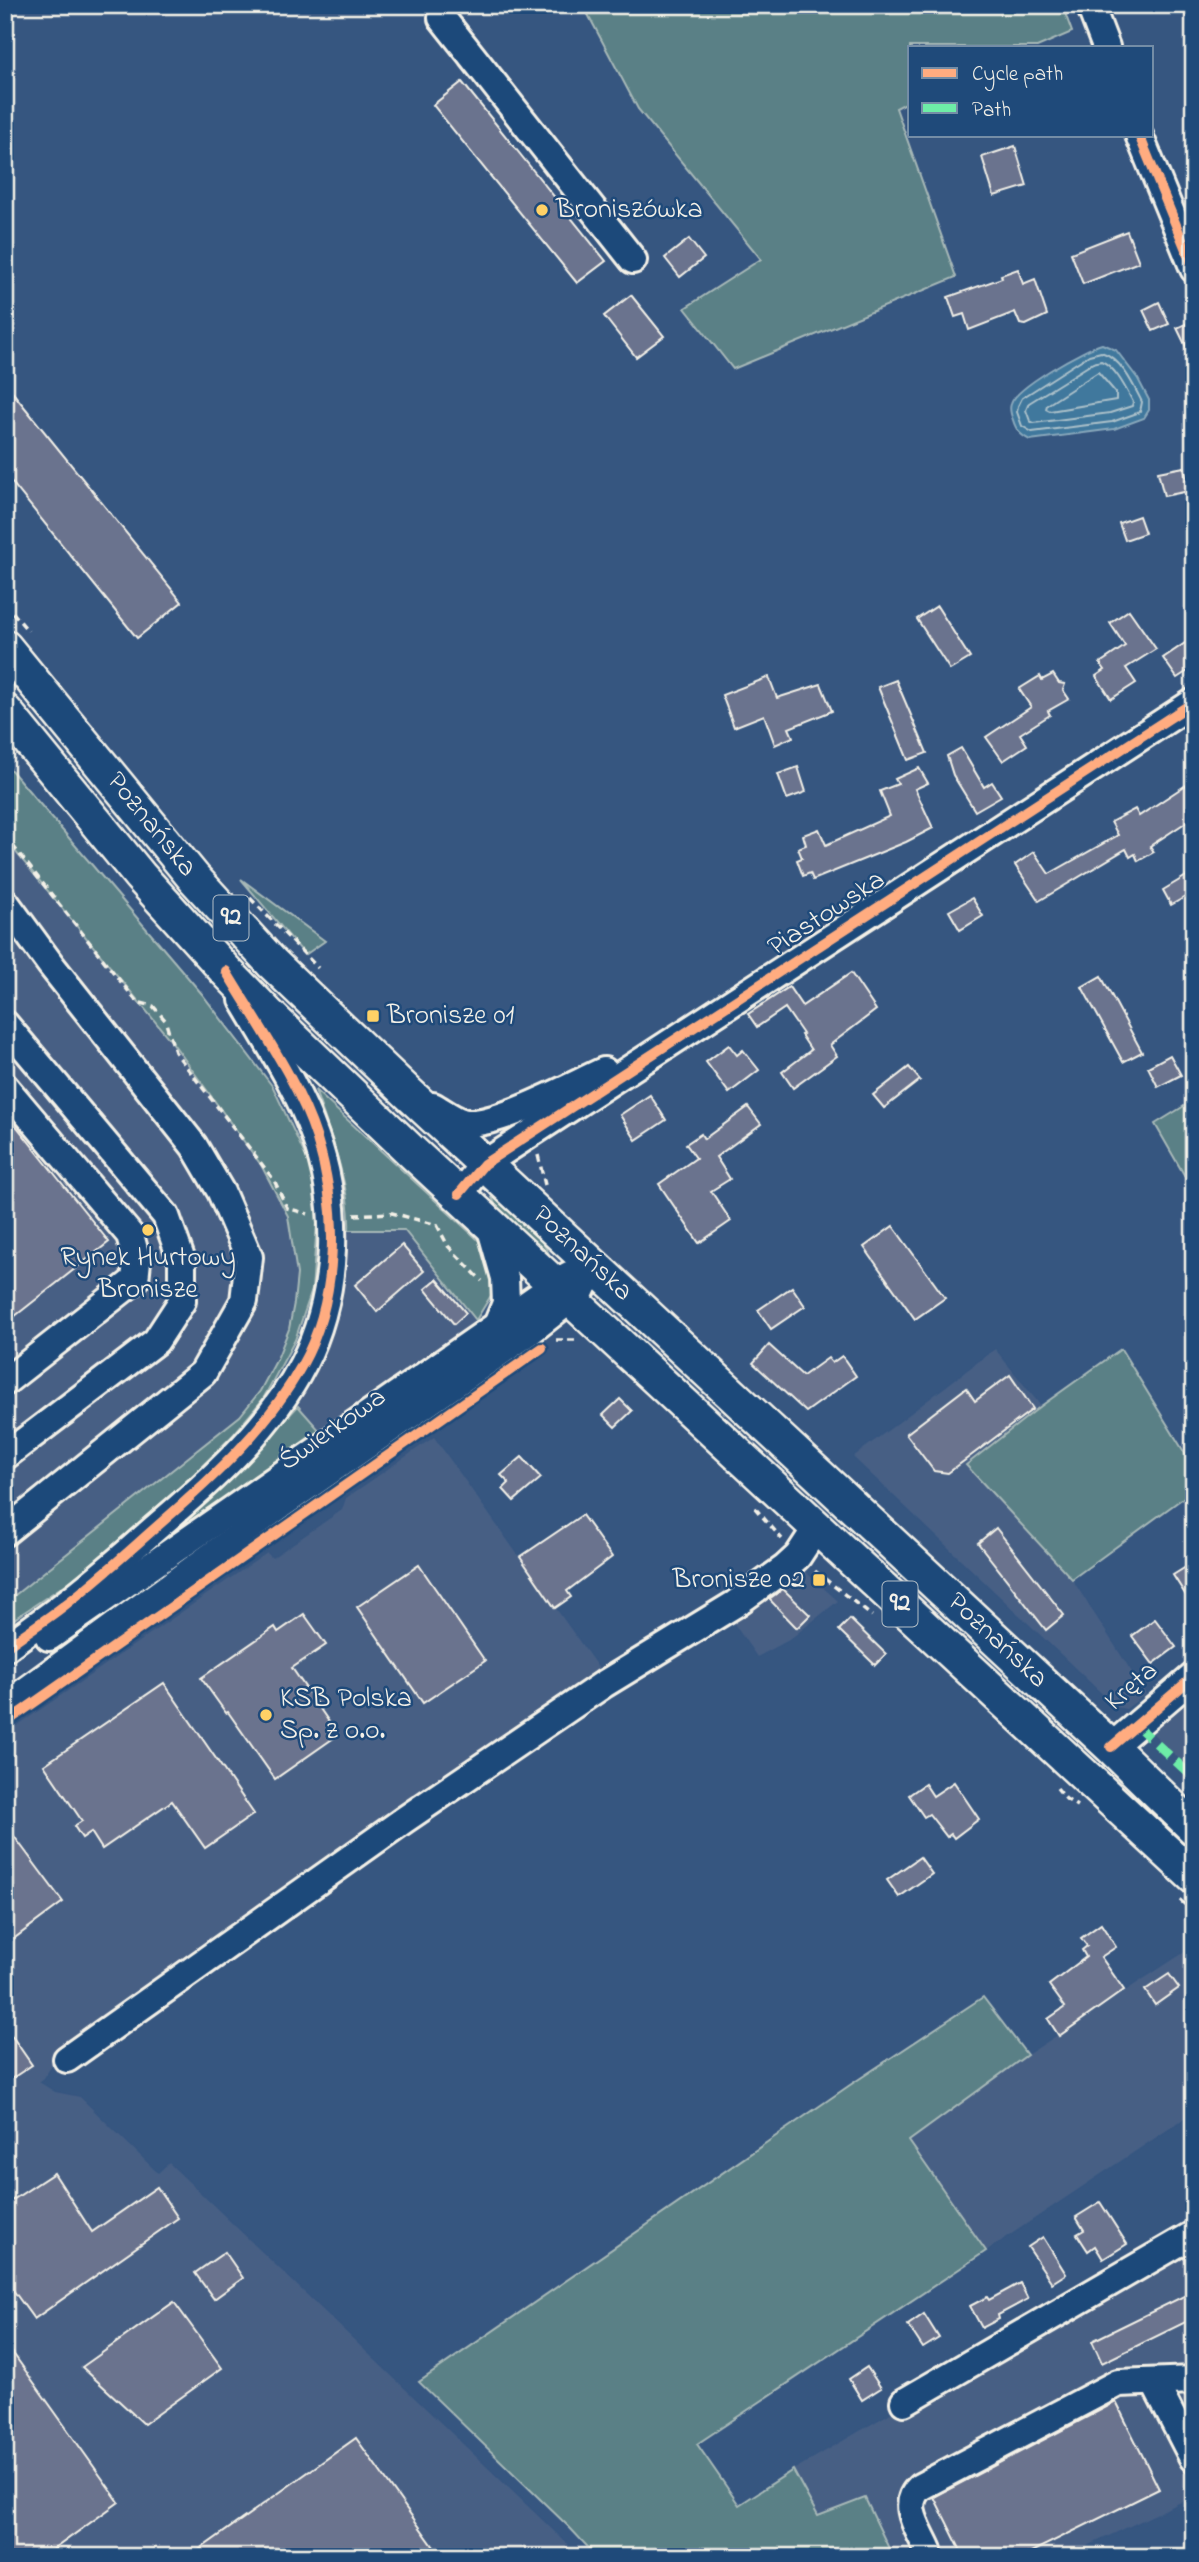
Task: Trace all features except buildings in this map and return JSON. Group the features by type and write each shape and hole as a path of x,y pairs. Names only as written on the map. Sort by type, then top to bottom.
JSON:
{"main road":[{"name":"Poznańska","path":"18,641 194,878 272,963 484,1164 1111,1746 1194,1828"},
{"name":"Poznańska","path":"5,711 140,876 226,971 458,1194 1194,1877"}],"street":[{"path":"1090,5 1106,46"},
{"path":"442,18 633,260"},
{"path":"1139,136 1191,252"},
{"name":"Piastowska","path":"458,1194 484,1164 1194,702"},
{"path":"5,902 51,965 194,1146 221,1192 249,1257 244,1301 203,1373 5,1532"},
{"path":"5,1648 65,1604 206,1484 263,1423 284,1395 303,1363 317,1331 331,1256 332,1215 320,1151 303,1103 226,971"},
{"path":"407,1092 461,1122 481,1123 519,1109 696,1026"},
{"path":"5,1456 156,1341 182,1301 182,1261 166,1216 9,1037"},
{"path":"5,1087 130,1235 137,1261 135,1280 5,1382"},
{"path":"489,1222 505,1278 506,1303 497,1325"},
{"name":"Świerkowa","path":"5,1666 497,1325 587,1282 593,1265"},
{"name":"Świerkowa","path":"5,1706 278,1507 529,1332 564,1292"},
{"path":"67,2059 415,1813 604,1685 765,1583 792,1563 817,1527"},
{"name":"Kręta","path":"1111,1746 1194,1676"},
{"path":"904,2402 1194,2234"},
{"path":"928,2550 910,2510 911,2498 920,2487 1118,2383 1194,2380"},
{"path":"1154,2382 1193,2458"}],"path":[{"path":"5,603 18,641"},
{"path":"5,836 137,1002 153,1006 165,1020 175,1052 274,1180 287,1209 310,1214"},
{"path":"249,897 319,970"},
{"path":"344,1215 392,1213 437,1225 448,1246 483,1282"}],"shaded area":[{"name":"Rynek Hurtowy Bronisze","path":"5,839 172,1042 261,1165 288,1216 297,1274 289,1329 277,1359 260,1391 240,1416 5,1602"},
{"path":"349,1230 404,1230 476,1320 321,1432 298,1406 340,1312"},
{"path":"995,1349 1041,1406 966,1465 1072,1579 1146,1694 1126,1709 1116,1707 853,1457"},
{"path":"434,1437 604,1676 80,2040 66,2042 39,2082 55,2092 80,2097 158,2173 169,2163 581,2557 5,2557 5,1734 267,1553 272,1558 342,1510 346,1498"},
{"path":"799,1566 838,1601 789,1640 757,1657 728,1615"},
{"path":"1194,1689 1194,1773 1148,1729"},
{"path":"1194,1946 1194,2112 986,2251 908,2141 1027,2055"},
{"path":"1194,2236 1194,2496 1064,2557 893,2557 865,2498 818,2516 793,2470"}],"green space":[{"path":"583,5 1062,5 1072,32 1039,46 908,46 908,102 896,108 956,277 733,369 685,308 761,259 638,109"},
{"path":"5,763 202,994 273,1087 312,1170 317,1223 312,1290 295,1340 263,1399 234,1434 192,1476 81,1574 5,1625 5,1603 240,1416 260,1391 277,1359 289,1329 297,1274 288,1216 261,1165 172,1042 5,839"},
{"path":"241,879 325,941 305,955"},
{"path":"315,1090 487,1248 498,1284 476,1320 404,1230 349,1230 343,1178"},
{"path":"1194,1100 1194,1192 1155,1124"},
{"path":"491,1195 512,1210 537,1235 554,1266 498,1211"},
{"path":"1121,1349 1194,1468 1194,1490 1072,1579 966,1465 1041,1406"},
{"path":"298,1406 321,1432 109,1584 245,1463"},
{"path":"983,1997 1027,2055 909,2141 986,2251 697,2444 739,2505 793,2470 818,2516 865,2498 893,2557 597,2557 419,2382 850,2085"}],"water":[{"path":"1102,344 1116,350 1138,379 1149,400 1149,410 1144,418 1114,429 1030,440 1021,434 1010,412 1016,397 1052,370"}],"marked path":[{"path":"1136,1725 1194,1778"}],"cycle path":[{"path":"1139,136 1194,269"},
{"path":"459,1194 484,1164 1194,702"},
{"path":"5,1648 90,1585 182,1505 239,1450 288,1388 314,1339 323,1312 332,1254 332,1224 324,1166 317,1139 300,1096 226,971"},
{"path":"5,1723 542,1348"},
{"path":"1111,1747 1194,1676"}],"place":[{"name":"Broniszówka","path":"542,210"},
{"name":"Bronisze 01","path":"373,1016"},
{"name":"Rynek Hurtowy Bronisze","path":"148,1230"},
{"name":"Bronisze 02","path":"819,1580"},
{"name":"KSB Polska Sp. z o.o.","path":"266,1715"}]}
